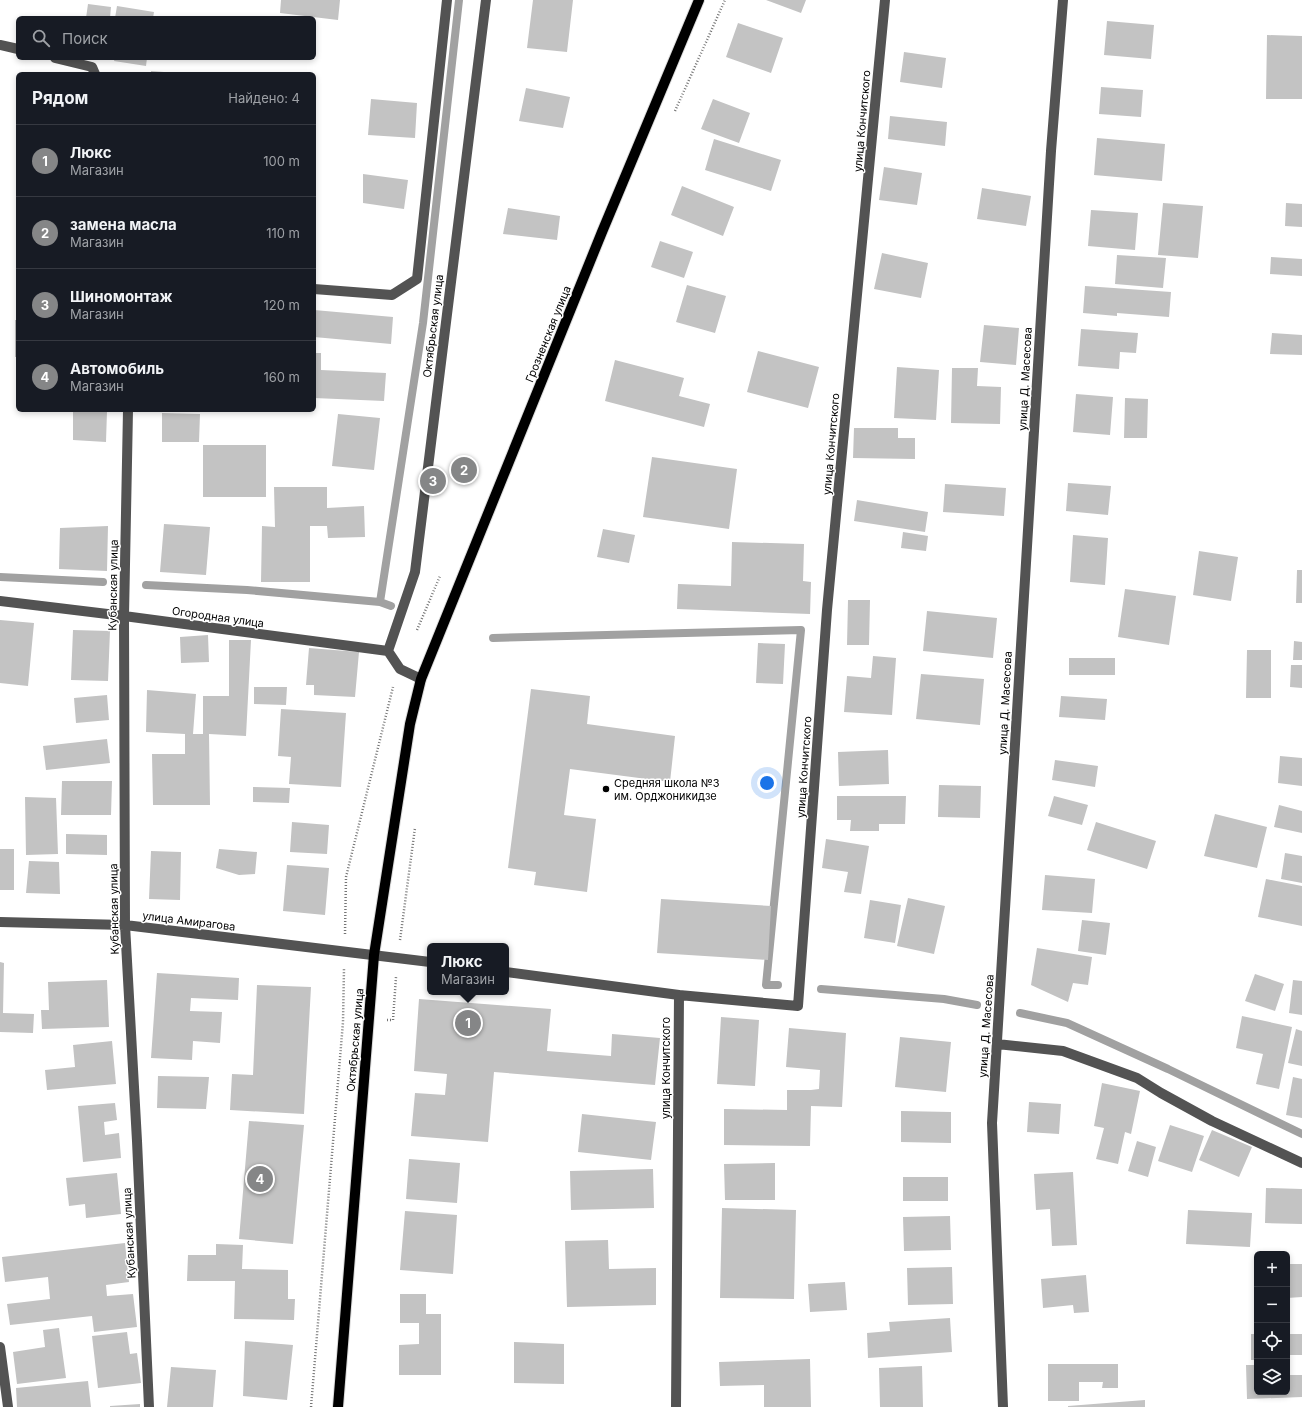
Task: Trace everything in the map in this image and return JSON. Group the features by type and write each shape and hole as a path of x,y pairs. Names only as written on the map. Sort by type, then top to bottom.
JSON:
{"main road":[{"name":"Грозненская улица","path":"421,678 599,240 699,0"},
{"name":"Октябрьская улица","path":"338,1407 374,955 410,724 421,678"}],"street":[{"path":"316,289 392,295 417,279 447,0"},
{"name":"Октябрьская улица","path":"388,651 415,572 486,0"},
{"name":"улица Кончитского","path":"676,1407 678,994 798,1006 827,610 885,0"},
{"name":"улица Д. Масесова","path":"1003,1407 992,1123 1051,151 1063,0"},
{"path":"0,44 16,48"},
{"path":"63,60 92,67 94,72"},
{"name":"Кубанская улица","path":"128,412 124,616 125,925 138,1149 149,1407"},
{"name":"Огородная улица","path":"0,601 388,651"},
{"path":"388,651 400,669 421,678"},
{"name":"улица Амирагова","path":"0,922 125,925 427,962"},
{"path":"509,972 678,994"},
{"path":"997,1044 1063,1051 1137,1078 1212,1121 1302,1163"},
{"path":"0,1347 3,1395 8,1407"}],"path":[{"path":"674,112 725,0"},
{"path":"416,633 441,575"},
{"path":"311,1407 342,1022 346,877 392,690 400,669"},
{"path":"342,1022 393,1020 398,958 415,826"}],"building":[{"path":"281,0 340,0 338,20 316,17 316,16 280,13"},
{"path":"533,0 573,0 567,52 527,48"},
{"path":"766,0 806,0 801,13"},
{"path":"88,4 111,7 110,16 86,16"},
{"path":"117,6 154,12 153,16 115,16"},
{"path":"1107,21 1154,25 1151,59 1104,55"},
{"path":"738,23 783,38 771,73 726,57"},
{"path":"1267,35 1302,36 1302,99 1266,99"},
{"path":"904,52 946,58 942,88 900,82"},
{"path":"114,60 147,60 146,66"},
{"path":"1101,87 1143,90 1141,117 1099,114"},
{"path":"526,88 570,97 563,128 519,121"},
{"path":"371,99 417,103 415,138 368,135"},
{"path":"713,99 750,113 739,143 701,129"},
{"path":"890,116 947,122 945,146 888,139"},
{"path":"1097,138 1165,144 1162,181 1094,175"},
{"path":"714,139 781,160 771,191 705,170"},
{"path":"884,167 922,173 917,205 879,200"},
{"path":"363,174 408,180 404,209 363,203"},
{"path":"682,186 734,207 723,236 671,215"},
{"path":"982,188 1031,196 1026,226 977,219"},
{"path":"1163,203 1203,206 1198,258 1158,255"},
{"path":"1286,203 1302,204 1302,227 1285,226"},
{"path":"508,208 560,216 557,240 503,234"},
{"path":"1091,210 1138,213 1135,250 1088,246"},
{"path":"660,241 693,252 684,278 651,267"},
{"path":"882,253 928,263 921,298 874,289"},
{"path":"1117,255 1166,258 1163,288 1115,284"},
{"path":"1271,257 1302,259 1302,276 1270,274"},
{"path":"687,285 726,296 715,333 676,322"},
{"path":"1085,286 1171,292 1169,317 1117,313 1117,316 1083,313"},
{"path":"316,310 393,317 391,344 316,337"},
{"path":"15,320 16,320 16,357"},
{"path":"984,325 1019,328 1016,365 980,362"},
{"path":"1081,329 1138,333 1136,353 1120,352 1119,369 1078,366"},
{"path":"1272,333 1302,335 1302,355 1270,354"},
{"path":"758,351 819,367 808,408 747,392"},
{"path":"316,353 321,353 321,370 386,373 384,401 316,398"},
{"path":"615,360 684,378 679,396 710,404 704,427 605,401"},
{"path":"897,367 939,370 936,420 894,418"},
{"path":"952,368 978,368 977,386 1001,387 1000,424 951,423"},
{"path":"1076,394 1113,397 1110,435 1073,432"},
{"path":"1125,398 1148,399 1147,438 1124,438"},
{"path":"73,412 107,412 106,442 73,440"},
{"path":"162,413 200,414 199,442 162,442"},
{"path":"338,414 380,418 374,470 332,466"},
{"path":"854,428 898,428 898,438 915,438 915,459 853,458"},
{"path":"203,445 266,445 266,497 203,497"},
{"path":"652,457 737,469 729,529 643,517"},
{"path":"1068,483 1111,486 1108,515 1066,511"},
{"path":"945,484 1006,488 1004,516 943,512"},
{"path":"274,487 327,487 327,508 364,506 365,537 328,538 327,526 310,526 310,582 261,582 262,526 275,527"},
{"path":"857,500 928,512 925,532 854,521"},
{"path":"164,524 210,527 206,575 160,572"},
{"path":"108,526 107,571 59,569 60,528"},
{"path":"603,529 635,535 629,563 597,557"},
{"path":"903,532 928,536 926,551 901,548"},
{"path":"1073,535 1108,538 1105,585 1070,582"},
{"path":"732,542 804,544 803,581 811,582 810,614 677,609 678,584 731,586"},
{"path":"1199,551 1238,557 1231,601 1193,595"},
{"path":"1297,570 1302,570 1302,603 1296,603"},
{"path":"1125,589 1176,596 1169,645 1118,637"},
{"path":"848,600 870,600 869,645 847,645"},
{"path":"927,611 997,618 993,658 923,651"},
{"path":"0,620 34,623 28,686 0,683"},
{"path":"73,630 110,631 108,681 71,680"},
{"path":"208,635 209,662 181,663 180,637"},
{"path":"229,640 251,640 246,736 209,734 210,805 153,805 152,754 185,754 185,734 146,732 147,690 196,694 193,734 203,734 203,696 229,696"},
{"path":"1294,641 1302,642 1302,660 1293,660"},
{"path":"758,643 785,644 783,684 756,683"},
{"path":"309,648 359,652 355,697 314,695 314,685 306,685"},
{"path":"1247,650 1271,650 1271,698 1246,698"},
{"path":"873,656 896,658 892,715 844,712 847,676 871,678"},
{"path":"1069,658 1115,658 1115,675 1069,675"},
{"path":"1291,665 1302,665 1302,688 1290,687"},
{"path":"921,674 984,679 980,725 916,719"},
{"path":"254,687 287,687 286,705 254,704"},
{"path":"531,689 590,696 587,724 675,736 670,782 570,769 564,815 596,819 587,892 534,885 536,872 508,868"},
{"path":"107,695 109,720 76,723 74,698"},
{"path":"1061,696 1107,699 1105,720 1059,717"},
{"path":"281,709 346,713 341,787 289,784 291,757 278,756"},
{"path":"107,739 110,763 46,770 43,746"},
{"path":"888,750 889,784 839,786 838,752"},
{"path":"1280,756 1302,758 1302,786 1278,783"},
{"path":"1055,760 1098,766 1095,787 1052,780"},
{"path":"62,781 112,781 111,815 61,815"},
{"path":"939,785 981,786 980,818 938,817"},
{"path":"253,787 290,788 289,803 253,802"},
{"path":"837,796 906,796 905,824 879,824 879,831 850,831 851,820 837,820"},
{"path":"1054,796 1088,805 1082,825 1048,816"},
{"path":"25,797 56,798 58,854 26,855"},
{"path":"1279,805 1302,811 1302,833 1274,827"},
{"path":"1215,814 1267,827 1257,868 1204,856"},
{"path":"292,822 329,825 327,854 290,852"},
{"path":"1096,822 1156,841 1147,869 1087,850"},
{"path":"66,834 107,835 107,855 66,854"},
{"path":"826,839 869,846 861,894 844,892 848,872 822,868"},
{"path":"0,849 14,849 14,890 0,890"},
{"path":"219,849 257,852 255,874 239,875 216,868"},
{"path":"151,851 181,852 180,900 149,899"},
{"path":"1285,853 1302,856 1302,883 1281,879"},
{"path":"29,861 59,862 60,894 26,893"},
{"path":"287,865 329,868 325,915 283,911"},
{"path":"1045,875 1095,879 1092,913 1042,910"},
{"path":"1266,879 1302,886 1302,926 1258,917"},
{"path":"908,898 945,906 934,954 897,946"},
{"path":"661,899 771,906 768,960 657,953"},
{"path":"870,900 901,905 895,943 864,938"},
{"path":"1082,920 1110,923 1106,955 1078,951"},
{"path":"1037,948 1092,957 1088,985 1073,983 1068,1002 1031,985"},
{"path":"0,962 4,963 3,1013 34,1014 33,1033 0,1032"},
{"path":"157,973 239,978 238,1000 191,998 190,1011 222,1012 220,1043 193,1041 192,1060 151,1058"},
{"path":"1255,974 1284,984 1275,1011 1245,1001"},
{"path":"107,980 109,1027 42,1029 41,1010 49,1010 48,982"},
{"path":"1293,980 1302,981 1302,1015 1289,1013"},
{"path":"257,985 311,987 304,1114 230,1110 232,1074 253,1075"},
{"path":"419,999 551,1009 547,1051 611,1056 612,1034 660,1038 655,1085 494,1072 488,1142 411,1136 415,1093 445,1095 447,1074 414,1071"},
{"path":"1242,1016 1292,1027 1279,1089 1256,1084 1263,1054 1236,1048"},
{"path":"721,1017 759,1020 755,1086 717,1084"},
{"path":"789,1028 846,1033 842,1107 811,1106 810,1146 724,1145 724,1109 787,1110 787,1090 819,1089 820,1070 786,1067"},
{"path":"1296,1029 1302,1031 1302,1066 1288,1063"},
{"path":"900,1037 951,1042 946,1092 895,1087"},
{"path":"112,1041 116,1084 47,1090 45,1070 75,1067 73,1045"},
{"path":"158,1076 209,1077 206,1109 157,1108"},
{"path":"1293,1077 1302,1079 1302,1118 1286,1115"},
{"path":"1102,1083 1140,1091 1131,1134 1125,1132 1118,1164 1096,1159 1104,1128 1094,1126"},
{"path":"1029,1102 1061,1104 1059,1134 1027,1132"},
{"path":"115,1103 117,1120 104,1122 105,1135 119,1133 121,1158 83,1162 78,1106"},
{"path":"901,1111 951,1112 951,1143 901,1142"},
{"path":"582,1114 656,1122 651,1160 578,1152"},
{"path":"249,1121 304,1125 293,1244 239,1239"},
{"path":"1170,1125 1204,1136 1192,1172 1158,1161"},
{"path":"1212,1130 1252,1147 1239,1177 1199,1160"},
{"path":"1137,1141 1156,1147 1148,1177 1128,1171"},
{"path":"409,1159 460,1163 457,1203 406,1199"},
{"path":"775,1163 775,1200 725,1200 724,1164"},
{"path":"653,1169 654,1208 571,1210 570,1171"},
{"path":"1073,1172 1077,1245 1052,1246 1050,1209 1036,1210 1034,1174"},
{"path":"117,1173 121,1214 86,1218 85,1204 69,1206 66,1178"},
{"path":"903,1177 948,1177 948,1201 903,1201"},
{"path":"1266,1188 1302,1189 1302,1224 1265,1223"},
{"path":"722,1208 796,1210 794,1299 720,1298"},
{"path":"1188,1210 1252,1213 1250,1247 1186,1244"},
{"path":"405,1211 457,1215 453,1274 400,1270"},
{"path":"950,1216 951,1250 904,1251 903,1217"},
{"path":"608,1240 609,1269 656,1268 656,1305 567,1307 565,1241"},
{"path":"125,1243 129,1282 106,1285 107,1296 133,1294 137,1327 94,1332 92,1316 10,1325 7,1304 50,1299 48,1277 5,1282 2,1257"},
{"path":"216,1244 243,1245 242,1269 288,1270 288,1299 295,1299 294,1320 234,1319 235,1281 187,1281 188,1255 216,1255"},
{"path":"1290,1264 1302,1264 1302,1297 1290,1298"},
{"path":"952,1267 953,1304 908,1305 907,1268"},
{"path":"1086,1275 1089,1312 1074,1313 1073,1305 1043,1308 1041,1279"},
{"path":"845,1282 847,1310 810,1312 808,1284"},
{"path":"400,1294 426,1294 426,1314 441,1314 441,1375 399,1375 399,1345 419,1344 419,1323 400,1323"},
{"path":"950,1318 952,1352 868,1358 867,1333 890,1331 889,1322"},
{"path":"59,1328 66,1378 17,1384 13,1352 45,1347 43,1330"},
{"path":"127,1332 130,1354 137,1353 141,1383 98,1388 92,1336"},
{"path":"1251,1334 1254,1334 1254,1360 1251,1360"},
{"path":"1290,1334 1302,1334 1302,1355 1290,1355"},
{"path":"245,1341 293,1345 287,1400 243,1396"},
{"path":"514,1342 564,1344 564,1384 514,1383"},
{"path":"810,1359 811,1407 764,1407 764,1385 720,1386 719,1362"},
{"path":"1048,1364 1118,1364 1118,1388 1102,1388 1103,1382 1079,1382 1079,1401 1048,1401"},
{"path":"1246,1365 1254,1365 1254,1395 1290,1395 1290,1375 1302,1375 1302,1397 1247,1399"},
{"path":"922,1366 923,1407 880,1407 879,1368"},
{"path":"171,1367 216,1370 213,1407 167,1407"},
{"path":"88,1381 91,1407 17,1407 16,1388"},
{"path":"1145,1400 1145,1407 1068,1407 1068,1406"},
{"path":"140,1404 140,1407 110,1407 110,1406"}],"waterway":[{"path":"380,602 423,323 459,0"},
{"path":"0,577 103,582"},
{"path":"146,585 247,590 380,602 391,606"},
{"path":"493,638 801,630 766,985 778,985"},
{"path":"821,989 944,999 977,1005"},
{"path":"1020,1013 1067,1023 1168,1069 1302,1134"}],"place":[{"name":"замена масла","path":"464,470"},
{"name":"Шиномонтаж","path":"433,481"},
{"name":"Средняя школа №3 им. Орджоникидзе","path":"606,789"},
{"name":"Люкс","path":"468,1023"},
{"name":"Автомобиль","path":"260,1179"}]}
